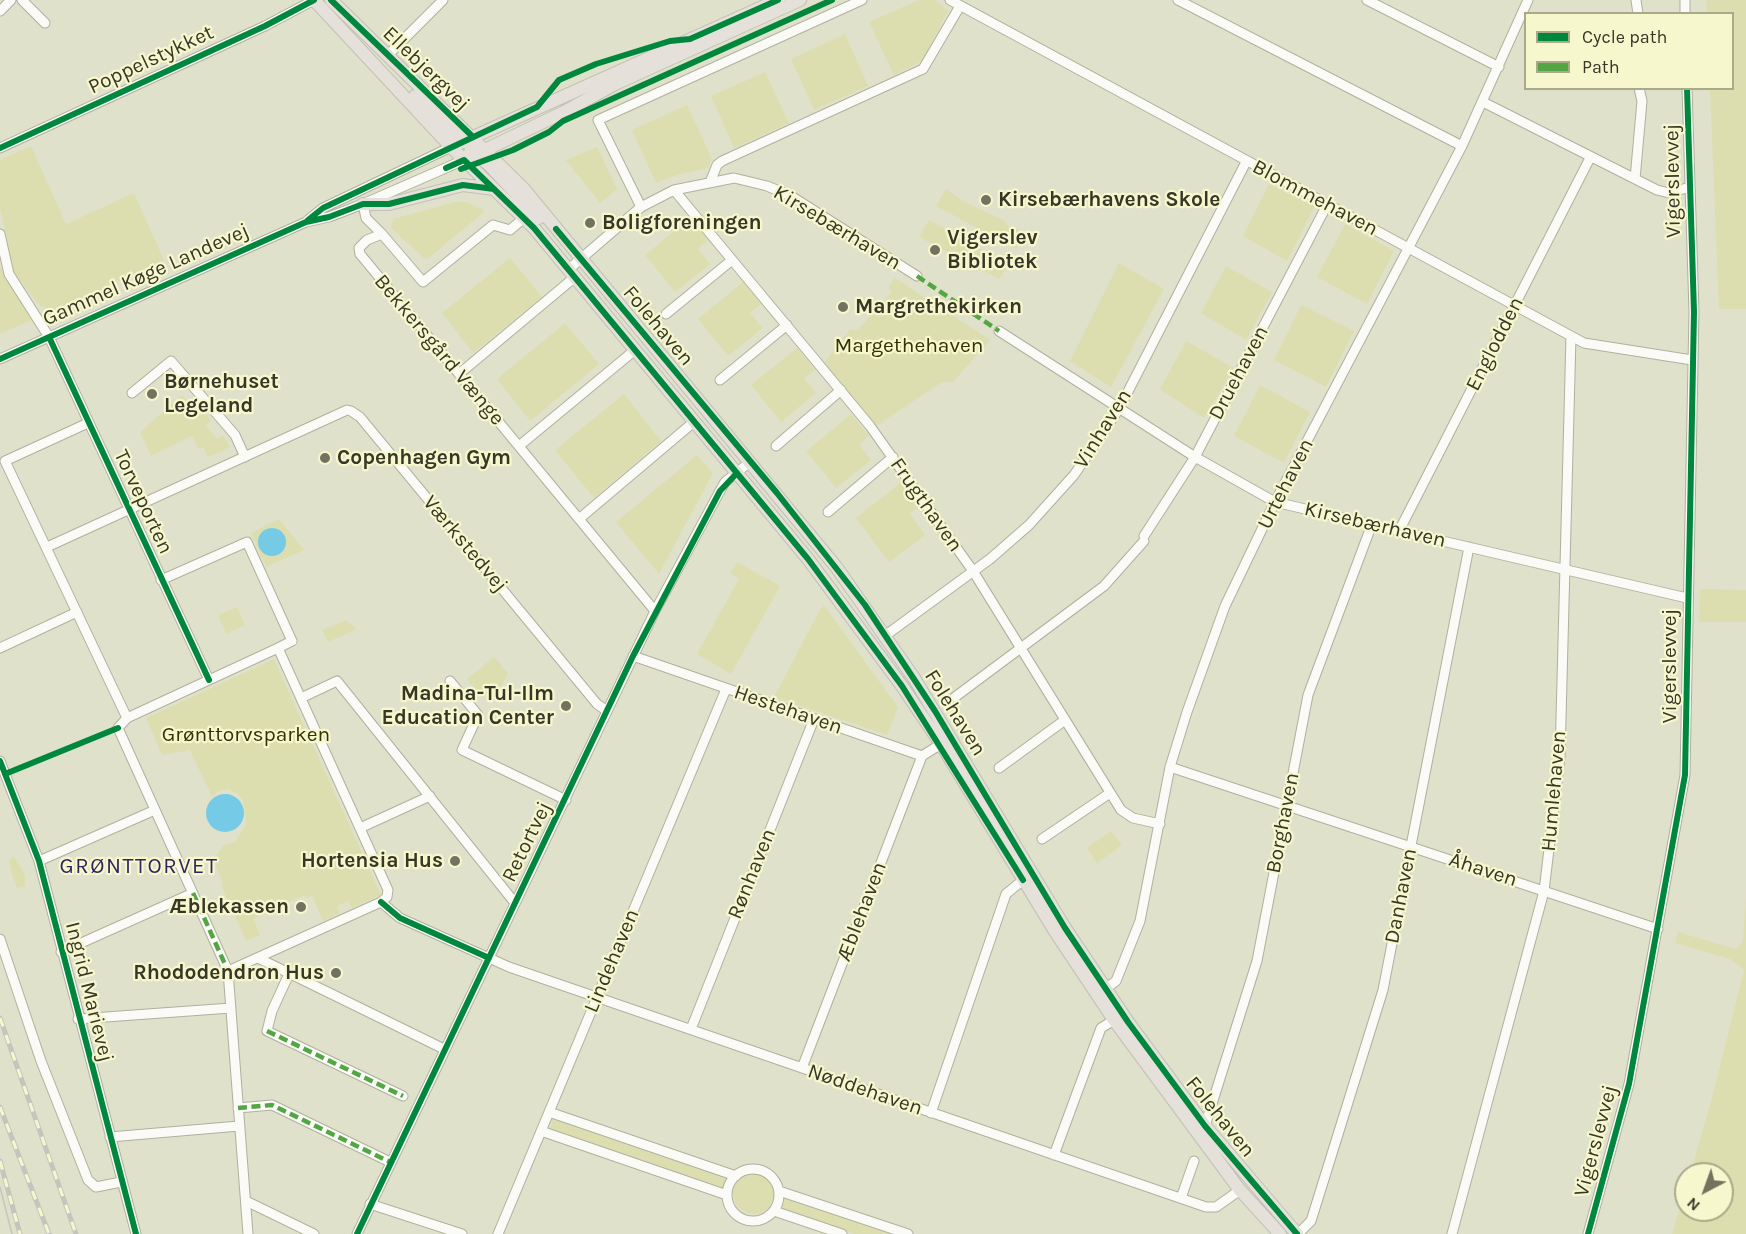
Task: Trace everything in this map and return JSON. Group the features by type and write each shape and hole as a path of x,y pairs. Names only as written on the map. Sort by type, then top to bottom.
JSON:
{"main road":[{"path":"314,0 462,142 481,152"},
{"name":"Ellebjergvej","path":"331,0 388,55 462,142"},
{"name":"Gammel Køge Landevej","path":"462,142 778,0"},
{"name":"Gammel Køge Landevej","path":"464,160 615,84 800,0"},
{"name":"Folehaven","path":"462,142 481,152 523,188 837,568 886,635 1105,989 1205,1126 1297,1234"},
{"name":"Folehaven","path":"462,142 464,160 524,218 572,273 737,472 851,615 941,744 1023,880 1113,1020 1240,1190 1280,1234"},
{"path":"363,204 389,204 463,185 494,189"}],"street":[{"path":"0,11 11,0"},
{"path":"22,0 45,23"},
{"name":"Poppelstykket","path":"0,148 258,29 314,0"},
{"path":"388,55 443,0"},
{"path":"641,207 598,120 862,0"},
{"name":"Blommehaven","path":"950,0 1584,343 1692,360"},
{"path":"1178,0 1462,146"},
{"path":"1367,0 1499,67"},
{"name":"Urtehaven","path":"1105,989 1116,981 1140,921 1170,767 1186,712 1225,606 1275,502 1484,102 1528,0"},
{"path":"711,180 717,165 722,161 923,69 960,6"},
{"path":"1635,179 1642,101 1639,90"},
{"name":"Vigerslevvej","path":"1588,1234 1629,1084 1685,775 1692,360 1687,90"},
{"path":"1484,102 1590,158 1657,190 1670,193 1690,187"},
{"name":"Gammel Køge Landevej","path":"306,222 323,208 462,142"},
{"name":"Englodden","path":"1399,531 1590,158"},
{"name":"Gammel Køge Landevej","path":"0,359 306,222 329,217 363,204 464,160"},
{"name":"Vinhaven","path":"886,635 1009,543 1060,492 1119,410 1246,162"},
{"name":"Kirsebærhaven","path":"572,273 581,259 641,207 674,190 711,180 734,178 767,186 791,196 917,276"},
{"name":"Frugthaven","path":"674,190 841,390 893,457 974,571 1110,793 1126,815 1160,824"},
{"path":"363,204 366,218 423,282 492,225 510,230 524,218"},
{"name":"Druehaven","path":"955,697 1104,586 1144,539 1195,458 1327,205"},
{"name":"Torveporten","path":"0,234 9,274 50,338 209,680"},
{"name":"Bekkersgård Vænge","path":"382,234 362,245 359,248 360,254 655,611"},
{"name":"Folehaven","path":"666,314 732,260"},
{"path":"459,375 572,273"},
{"path":"720,380 787,325"},
{"name":"Kirsebærhaven","path":"999,331 1195,458 1275,502 1687,598"},
{"name":"Humlehaven","path":"1452,1234 1544,891 1560,757 1571,336"},
{"name":"Folehaven","path":"519,446 635,350"},
{"path":"132,393 171,361 235,435 245,457"},
{"path":"776,446 841,390"},
{"name":"Værkstedvej","path":"47,547 347,410 360,417 597,704 607,711"},
{"path":"579,519 695,421"},
{"path":"88,423 5,461 127,718"},
{"path":"828,512 893,457"},
{"name":"Retortvej","path":"357,1234 655,611 720,491 737,472 750,462"},
{"name":"Borghaven","path":"1205,1126 1257,961 1308,694 1372,524"},
{"path":"161,580 247,542 292,641 127,718 118,728 228,971 248,1234"},
{"name":"Danhaven","path":"1297,1234 1311,1221 1383,990 1469,547"},
{"path":"0,648 77,612"},
{"path":"228,971 381,902 387,897 388,890 278,648"},
{"name":"Hestehaven","path":"633,656 922,756"},
{"path":"301,698 337,681 516,903"},
{"path":"450,681 478,715 462,750 566,800"},
{"name":"Lindehaven","path":"498,1234 726,689"},
{"name":"Rønhaven","path":"691,1029 814,719"},
{"name":"Folehaven","path":"999,768 1065,720"},
{"path":"922,756 941,744"},
{"name":"Æblehaven","path":"802,1068 922,756"},
{"name":"Ingrid Marievej","path":"0,760 39,861 135,1234"},
{"name":"Åhaven","path":"1170,767 1658,929"},
{"path":"1042,839 1110,793"},
{"path":"360,828 430,796"},
{"path":"39,861 155,810"},
{"path":"931,1113 1006,894 1023,880"},
{"path":"62,952 193,892"},
{"name":"Nøddehaven","path":"381,902 400,918 489,958 597,998 1206,1207 1216,1207 1240,1190"},
{"path":"0,939 41,1061 88,1180 96,1187 121,1182"},
{"path":"258,958 444,1049"},
{"path":"289,974 272,1011 267,1031 403,1096"},
{"path":"78,1019 231,1008"},
{"path":"1054,1155 1101,1028 1113,1020"},
{"path":"238,1108 272,1106 390,1162"},
{"path":"549,1112 736,1176"},
{"path":"110,1137 239,1126"},
{"path":"541,1131 727,1195"},
{"path":"1181,1198 1194,1161"},
{"path":"749,1169 763,1171 771,1176 779,1191 774,1211 761,1220 744,1219 732,1210 727,1195 736,1176 749,1169"},
{"path":"779,1191 908,1234"},
{"path":"246,1201 314,1234"},
{"path":"370,1204 462,1234"},
{"path":"774,1211 842,1234"}],"green space":[{"path":"919,0 935,0 948,11 922,61 894,75 869,22"},
{"path":"1706,0 1746,0 1746,309 1719,309 1710,90 1734,90 1734,12 1707,12"},
{"path":"845,34 868,86 814,110 791,59"},
{"path":"765,72 789,123 734,148 711,96"},
{"path":"687,105 712,159 708,168 677,175 656,183 632,130"},
{"path":"31,146 66,224 134,193 164,260 53,312 39,305 14,272 0,208 0,160"},
{"path":"597,147 617,189 600,203 566,160"},
{"path":"1269,184 1315,206 1287,261 1243,236"},
{"path":"946,189 961,200 1005,221 1005,224 1025,232 1016,249 936,206"},
{"path":"455,202 468,202 485,211 426,260 391,228 393,219"},
{"path":"690,218 708,240 698,249 710,264 675,292 645,255"},
{"path":"929,220 944,228 944,231 1009,263 999,279 919,237"},
{"path":"1345,224 1394,251 1367,304 1317,277"},
{"path":"510,258 542,297 473,353 442,313"},
{"path":"1119,263 1164,289 1111,387 1070,361"},
{"path":"1226,266 1272,292 1246,340 1201,313"},
{"path":"0,267 32,320 0,334"},
{"name":"Margethehaven","path":"895,278 990,340 953,382 942,382 876,426 824,363 850,329 858,330 891,293 889,287"},
{"path":"743,282 761,304 750,313 763,328 728,356 698,319"},
{"path":"1301,305 1354,331 1326,387 1274,360"},
{"path":"565,323 599,364 530,421 497,379"},
{"path":"1186,341 1234,368 1204,418 1160,389"},
{"path":"797,348 815,370 804,378 816,393 781,422 751,385"},
{"path":"1260,385 1310,412 1284,463 1234,436"},
{"path":"624,394 661,441 594,498 555,450"},
{"path":"182,395 199,416 205,413 211,420 206,425 217,439 223,435 230,447 208,457 203,447 199,449 192,436 151,456 140,432"},
{"path":"851,414 869,436 859,445 871,460 836,488 806,451"},
{"path":"697,455 713,473 659,574 616,522"},
{"path":"904,480 922,504 910,514 925,535 889,562 856,518"},
{"path":"279,519 304,550 266,567 251,533"},
{"path":"737,562 780,586 731,674 697,654 739,579 730,573"},
{"path":"1700,589 1746,590 1746,622 1699,622"},
{"path":"823,604 898,707 887,735 774,697"},
{"path":"237,607 245,625 226,634 218,615"},
{"path":"346,620 357,629 328,642 322,630"},
{"path":"494,657 508,673 500,689 494,688 482,698 467,679"},
{"name":"Grønttorvsparken","path":"274,659 381,895 352,908 348,901 337,906 340,913 323,921 312,896 306,898 304,895 253,919 260,935 246,941 221,885 223,883 213,859 224,845 235,842 246,825 243,801 238,794 228,789 218,791 212,797 190,750 162,755 146,718"},
{"path":"1111,831 1122,845 1097,863 1087,848"},
{"path":"14,857 25,875 25,886 17,888 9,860"},
{"path":"1746,895 1746,1234 1672,1234 1676,1222 1734,1222 1734,1162 1693,1162 1744,970 1730,959 1675,943 1678,932 1736,949 1743,942"},
{"path":"553,1118 725,1177 724,1187 722,1189 550,1130"},
{"path":"754,1172 762,1173 769,1178 774,1185 774,1201 769,1208 762,1213 754,1214 746,1213 739,1208 734,1201 733,1193 734,1185 739,1178 746,1173"},
{"path":"785,1197 892,1234 854,1234 782,1209"}],"water":[{"path":"272,528 282,532 286,542 282,552 272,556 262,552 258,542 262,532"},
{"path":"225,794 232,795 238,800 243,806 243,820 238,826 232,831 225,832 218,831 212,826 207,820 206,813 207,806 212,800 218,795"}],"tram line":[{"path":"0,1187 12,1234"}],"railway":[{"path":"0,1018 76,1234"},
{"path":"0,1107 49,1234"},
{"path":"0,1161 20,1234"}],"marked path":[{"path":"917,276 999,331"},
{"path":"193,893 228,971"},
{"path":"267,1031 403,1096"},
{"path":"238,1108 272,1105 390,1162"}],"cycle path":[{"path":"0,148 265,26 314,0"},
{"path":"331,0 472,136"},
{"path":"308,220 323,208 537,107 559,80 596,64 670,41 690,39 778,0"},
{"path":"461,169 513,150 549,132 563,121 832,0"},
{"path":"1588,1234 1629,1084 1685,775 1694,312 1687,90"},
{"path":"446,168 464,160 534,228 808,559 902,686 1023,880"},
{"path":"0,359 306,222 329,217 363,204 389,204 463,185 494,189"},
{"path":"556,229 777,493 865,605 935,711 1065,928 1128,1022 1205,1126 1297,1234"},
{"path":"49,337 209,680"},
{"path":"357,1234 633,656 720,491 737,473"},
{"path":"5,774 118,728"},
{"path":"0,761 39,861 136,1234"},
{"path":"381,902 400,918 489,958"}],"place":[{"name":"Kirsebærhavens Skole","path":"986,200"},
{"name":"Boligforeningen","path":"590,223"},
{"name":"Vigerslev Bibliotek","path":"935,250"},
{"name":"Margrethekirken","path":"843,307"},
{"name":"Børnehuset Legeland","path":"152,394"},
{"name":"Copenhagen Gym","path":"325,458"},
{"name":"Madina-Tul-Ilm Education Center","path":"566,706"},
{"name":"Hortensia Hus","path":"455,861"},
{"name":"Æblekassen","path":"301,907"},
{"name":"Rhododendron Hus","path":"336,973"}],"district":[{"name":"GRØNTTORVET","path":"139,867"}]}
